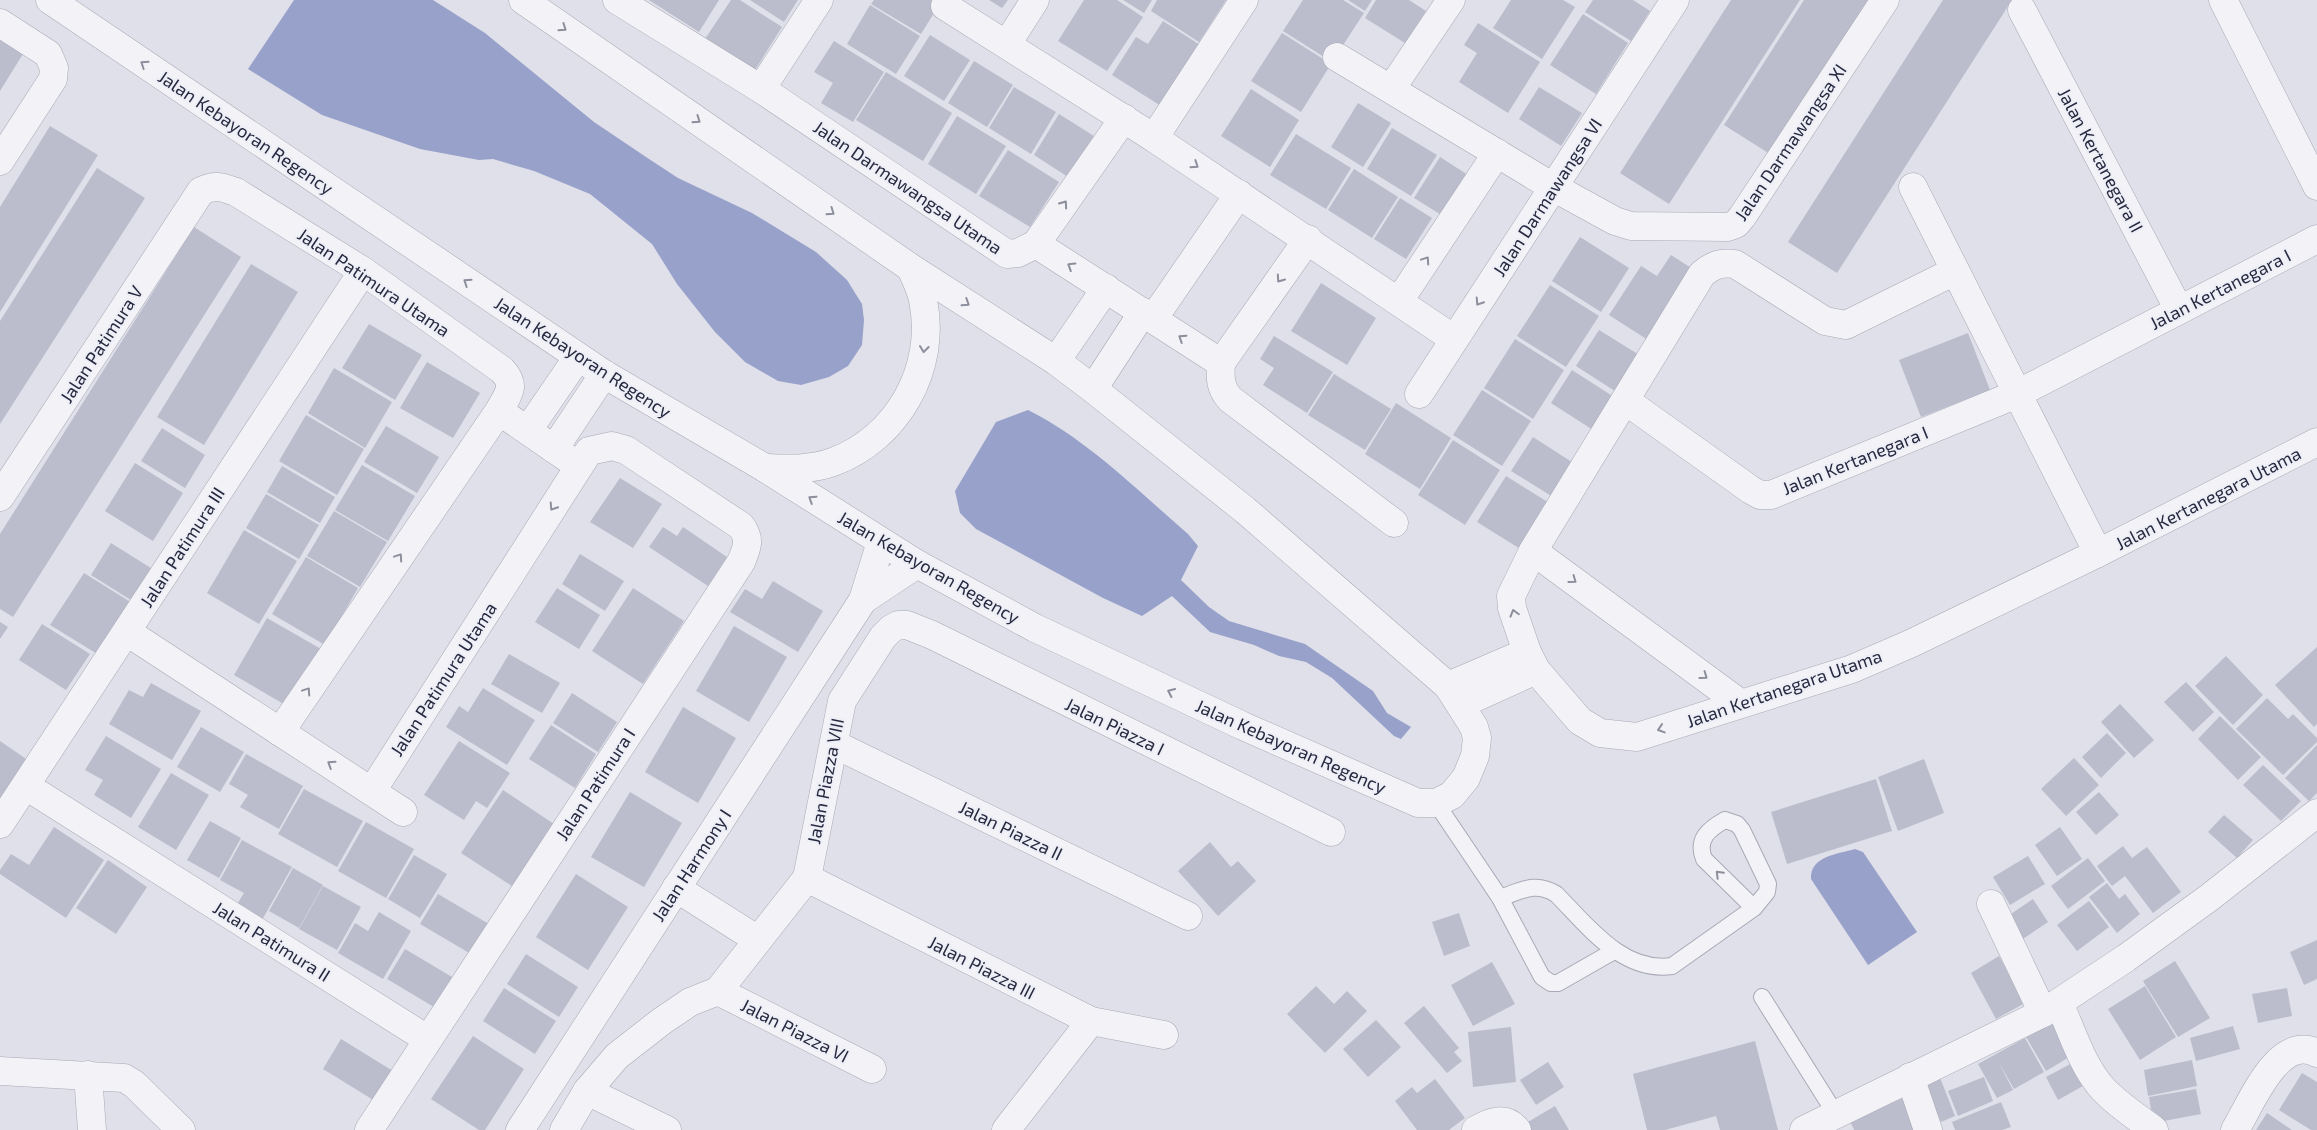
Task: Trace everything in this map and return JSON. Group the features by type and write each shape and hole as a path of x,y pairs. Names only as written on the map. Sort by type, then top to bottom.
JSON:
{"street":[{"name":"Jalan Kebayoran Regency","path":"50,0 604,374 765,468 917,564 1035,628 1243,726 1418,803 1436,803"},
{"path":"523,0 911,268 1056,361 1245,510 1454,695 1474,726 1477,738 1475,756 1466,778 1452,794 1436,803"},
{"name":"Jalan Darmawangsa Utama","path":"617,0 761,89 1007,254 1018,254 1036,244"},
{"path":"761,89 819,0"},
{"path":"1007,44 1035,0"},
{"path":"1154,138 1244,0"},
{"path":"1391,89 1451,0"},
{"name":"Jalan Darmawangsa VI","path":"1419,394 1675,0"},
{"name":"Jalan Darmawangsa XI","path":"1553,187 1615,221 1631,226 1728,227 1736,224 1885,0"},
{"path":"2222,0 2317,186"},
{"path":"945,6 1124,118 1308,239 1454,340"},
{"name":"Jalan Kertanegara II","path":"2022,10 2179,310"},
{"path":"0,23 48,54 54,68 53,79 0,161"},
{"path":"1337,57 1553,187"},
{"path":"1124,118 1036,244 1221,363"},
{"path":"1399,301 1497,153"},
{"name":"Jalan Patimura Utama","path":"201,191 218,185 236,192 364,270 506,374 509,377 511,388 499,411 280,732"},
{"path":"1913,187 2017,394"},
{"name":"Jalan Patimura V","path":"0,497 201,191"},
{"path":"1093,389 1239,194"},
{"path":"1308,239 1221,363 1220,381 1223,391 1230,399 1394,523"},
{"name":"Jalan Kertanegara I","path":"1626,400 1751,490 1760,495 1771,495 2017,394 2317,239"},
{"path":"1741,704 1534,551 1702,274 1711,267 1724,262 1735,264 1826,321 1846,325 1955,271"},
{"path":"765,468 799,469 832,462 863,447 889,425 904,405 922,366 926,333 923,299 911,268"},
{"name":"Jalan Patimura III","path":"0,824 364,270"},
{"path":"1056,361 1106,288"},
{"path":"528,430 578,356"},
{"path":"554,449 604,374"},
{"name":"Jalan Kertanegara Utama","path":"2017,394 2098,553"},
{"path":"499,411 579,466"},
{"name":"Jalan Kertanegara Utama","path":"1534,551 1511,596 1512,608 1532,661 1580,721 1600,734 1637,737 1852,669 1912,644 2098,553 2317,442"},
{"name":"Jalan Patimura Utama","path":"372,791 589,451 600,447 620,447 741,526"},
{"name":"Jalan Patimura I","path":"427,1038 741,562 748,540 747,534 741,526"},
{"name":"Jalan Harmony I","path":"520,1130 863,600 880,542"},
{"name":"Jalan Harmony I","path":"863,600 917,564"},
{"name":"Jalan Piazza VIII","path":"718,991 806,878 834,744 838,712 842,701 883,637 898,625"},
{"name":"Jalan Piazza I","path":"898,625 907,625 932,635 1331,832"},
{"path":"127,632 404,812"},
{"path":"1454,695 1532,661"},
{"name":"Jalan Piazza II","path":"834,744 1188,916"},
{"name":"Jalan Patimura II","path":"26,786 427,1038"},
{"path":"1804,1130 1835,1113 2051,1008 2210,897 2317,813"},
{"name":"Jalan Piazza III","path":"806,878 1091,1021 1164,1035"},
{"path":"676,888 758,940"},
{"path":"1990,904 2096,1080 2116,1101 2154,1130"},
{"path":"564,1130 587,1091 617,1056 690,1002 718,991"},
{"name":"Jalan Piazza VI","path":"718,991 872,1069"},
{"path":"1006,1130 1091,1021"},
{"path":"369,1130 427,1038"},
{"path":"2236,1130 2276,1062 2287,1053 2301,1049 2317,1053"},
{"path":"0,1071 124,1078 134,1084 181,1130"},
{"path":"88,1075 92,1130"},
{"path":"1910,1077 1928,1130"},
{"path":"587,1091 668,1130"},
{"path":"1476,1130 1497,1120 1507,1122 1517,1130"}],"lane":[{"path":"1436,803 1500,898 1542,977 1551,983 1558,983 1614,951"},
{"path":"1500,898 1537,886 1547,888 1556,894 1614,951 1660,968 1672,966 1754,908 1767,892 1768,884 1742,830 1737,824 1725,820 1711,828 1704,836 1701,852 1704,859 1754,908"},
{"path":"1762,998 1835,1113"}],"water":[{"path":"294,0 433,0 485,33 594,122 646,157 678,178 752,213 816,252 847,280 862,304 864,320 862,345 848,366 829,377 801,385 778,381 745,362 715,332 677,284 652,244 590,194 534,171 493,159 479,160 420,149 322,115 248,69"},
{"path":"1028,410 1050,422 1092,451 1188,534 1198,546 1181,580 1209,607 1229,621 1305,644 1373,691 1387,713 1411,727 1401,739 1394,736 1332,678 1306,662 1279,656 1254,645 1210,632 1172,596 1142,616 1103,598 976,529 960,513 955,491 996,422"},
{"path":"1855,849 1863,852 1917,932 1868,965 1811,879 1815,865 1820,861 1826,857"}],"building":[{"path":"649,0 719,0 699,32"},
{"path":"731,0 740,0 782,27 755,70 705,39"},
{"path":"750,0 798,0 784,22"},
{"path":"874,0 942,0 921,34 871,4"},
{"path":"989,0 1008,0 1002,8"},
{"path":"1084,0 1117,0 1143,17 1107,71 1058,41"},
{"path":"1123,0 1152,0 1144,13"},
{"path":"1157,0 1226,0 1199,42 1151,11"},
{"path":"1303,0 1343,0 1364,13 1332,62 1283,31"},
{"path":"1348,0 1372,0 1365,11"},
{"path":"1376,0 1409,0 1426,11 1405,43 1365,18"},
{"path":"1511,0 1563,0 1575,7 1542,59 1493,28"},
{"path":"1593,0 1633,0 1650,11 1631,41 1585,12"},
{"path":"1731,0 1800,0 1669,204 1620,173"},
{"path":"1804,0 1873,0 1773,156 1724,125"},
{"path":"1943,0 2012,0 1837,273 1788,242"},
{"path":"870,5 920,36 896,74 847,44"},
{"path":"1583,14 1628,43 1596,94 1550,65"},
{"path":"1163,21 1200,45 1161,106 1112,75 1136,37 1148,44"},
{"path":"1478,23 1540,62 1508,113 1459,82 1477,53 1464,45"},
{"path":"1282,33 1331,64 1301,112 1251,81"},
{"path":"930,35 970,60 944,101 904,76"},
{"path":"0,39 23,54 0,91"},
{"path":"834,41 884,72 853,122 821,103 833,83 814,72"},
{"path":"974,61 1013,85 987,127 948,103"},
{"path":"886,72 952,113 923,161 856,120"},
{"path":"1014,87 1056,112 1031,154 989,128"},
{"path":"1539,87 1582,113 1561,146 1519,119"},
{"path":"1251,89 1299,120 1270,167 1221,136"},
{"path":"1358,103 1391,123 1363,167 1331,147"},
{"path":"1059,114 1094,136 1068,177 1034,155"},
{"path":"957,116 1006,146 976,194 928,164"},
{"path":"50,126 98,155 0,312 0,207"},
{"path":"1392,128 1437,155 1411,196 1367,169"},
{"path":"1296,134 1351,168 1326,209 1270,175"},
{"path":"1008,150 1059,182 1030,227 979,196"},
{"path":"1440,157 1468,175 1443,216 1414,198"},
{"path":"97,168 145,198 0,424 0,321"},
{"path":"1354,169 1398,197 1372,238 1328,210"},
{"path":"1400,198 1432,218 1406,259 1374,239"},
{"path":"194,227 241,257 13,617 0,609 0,534"},
{"path":"1580,237 1629,268 1601,312 1552,281"},
{"path":"1671,255 1696,271 1651,342 1609,315 1641,266 1657,276"},
{"path":"251,264 298,292 204,445 157,417"},
{"path":"1321,283 1376,318 1347,365 1291,331"},
{"path":"1550,285 1599,316 1566,367 1517,336"},
{"path":"369,324 422,355 395,400 342,368"},
{"path":"1599,330 1641,356 1618,393 1576,366"},
{"path":"1968,333 1990,390 1921,417 1899,360"},
{"path":"1274,336 1333,372 1307,413 1263,385 1274,368 1260,359"},
{"path":"1515,339 1564,370 1533,419 1484,388"},
{"path":"427,362 480,393 453,438 400,408"},
{"path":"334,368 392,402 365,448 308,413"},
{"path":"1572,370 1614,397 1593,430 1551,403"},
{"path":"1334,374 1391,409 1365,450 1308,415"},
{"path":"1482,390 1531,421 1502,466 1453,435"},
{"path":"1396,403 1451,438 1420,489 1365,454"},
{"path":"306,415 364,449 337,495 279,461"},
{"path":"386,426 439,457 417,493 364,462"},
{"path":"162,428 205,455 185,488 141,461"},
{"path":"1533,437 1575,464 1553,497 1511,471"},
{"path":"1453,440 1500,470 1465,525 1418,495"},
{"path":"135,463 183,493 153,541 105,511"},
{"path":"362,465 415,496 388,541 335,510"},
{"path":"282,466 335,497 320,523 267,492"},
{"path":"1506,476 1551,504 1522,550 1477,522"},
{"path":"620,478 662,504 633,548 590,522"},
{"path":"266,494 319,525 299,559 246,528"},
{"path":"334,511 387,542 360,587 307,556"},
{"path":"663,527 677,536 683,527 727,557 708,586 649,547"},
{"path":"244,530 297,561 259,624 207,593"},
{"path":"111,543 154,570 134,602 91,575"},
{"path":"580,554 624,581 605,611 562,584"},
{"path":"306,557 358,588 325,645 272,614"},
{"path":"84,573 132,603 99,655 50,625"},
{"path":"773,581 823,611 798,652 730,612 745,589 762,599"},
{"path":"557,588 600,615 579,649 535,622"},
{"path":"633,588 684,621 643,684 592,651"},
{"path":"267,618 321,649 287,706 234,675"},
{"path":"0,622 8,627 0,639"},
{"path":"42,624 90,654 66,690 19,660"},
{"path":"734,626 787,657 749,722 696,691"},
{"path":"2317,647 2317,724 2314,727 2275,685"},
{"path":"509,654 560,683 542,713 491,684"},
{"path":"2226,656 2263,695 2233,725 2195,686"},
{"path":"2186,682 2214,712 2193,732 2164,702"},
{"path":"151,683 201,711 172,760 109,724 129,690 143,697"},
{"path":"483,688 535,720 507,765 446,727 459,706 468,712"},
{"path":"572,693 617,722 598,752 553,723"},
{"path":"2267,698 2288,719 2293,714 2317,738 2317,742 2283,775 2236,729"},
{"path":"2120,704 2154,740 2134,758 2101,722"},
{"path":"683,707 736,738 698,803 645,772"},
{"path":"2220,716 2261,757 2238,780 2198,739"},
{"path":"551,725 596,754 575,788 529,759"},
{"path":"201,727 244,752 220,792 177,767"},
{"path":"2107,733 2126,753 2101,778 2082,757"},
{"path":"106,736 161,769 131,818 94,795 103,780 85,770"},
{"path":"0,741 32,763 0,809"},
{"path":"459,741 510,773 487,808 476,801 464,820 424,795"},
{"path":"2317,745 2317,793 2309,801 2285,778"},
{"path":"246,754 303,786 279,829 240,807 248,795 229,784"},
{"path":"2074,758 2099,785 2066,816 2041,789"},
{"path":"1924,759 1944,813 1898,831 1878,777"},
{"path":"2263,765 2301,801 2281,821 2243,785"},
{"path":"171,773 209,795 176,850 138,827"},
{"path":"1876,779 1892,831 1787,864 1771,812"},
{"path":"304,789 363,821 337,867 278,834"},
{"path":"503,790 554,824 512,886 461,853"},
{"path":"630,792 682,823 644,887 591,857"},
{"path":"2099,792 2119,815 2096,835 2076,812"},
{"path":"2224,815 2253,840 2237,858 2208,832"},
{"path":"210,821 241,838 219,878 187,860"},
{"path":"366,822 414,849 386,898 338,871"},
{"path":"54,827 104,860 66,918 0,874 0,870 11,854 29,865"},
{"path":"2060,827 2082,859 2057,876 2035,845"},
{"path":"242,840 292,867 262,920 236,906 244,893 220,880"},
{"path":"1210,842 1231,867 1238,861 1256,881 1218,916 1178,871"},
{"path":"2123,846 2132,858 2147,847 2181,892 2153,913 2125,876 2112,886 2097,866"},
{"path":"414,855 447,874 420,918 388,899"},
{"path":"2028,856 2045,884 2010,905 1993,877"},
{"path":"2088,858 2105,881 2068,909 2051,886"},
{"path":"108,860 147,887 116,934 76,908"},
{"path":"293,868 323,885 299,928 269,911"},
{"path":"576,874 628,907 588,970 536,937"},
{"path":"2107,883 2119,899 2125,894 2140,914 2117,933 2089,897"},
{"path":"323,886 361,907 337,950 299,929"},
{"path":"438,894 489,924 471,954 420,924"},
{"path":"2033,899 2048,922 2020,941 2005,918"},
{"path":"2089,901 2109,927 2077,951 2057,925"},
{"path":"379,912 411,931 383,979 338,953 355,923 368,931"},
{"path":"1459,913 1470,946 1444,956 1432,922"},
{"path":"2317,940 2317,979 2304,985 2290,952"},
{"path":"405,949 452,977 434,1007 387,979"},
{"path":"526,954 578,987 559,1017 507,984"},
{"path":"1999,956 2025,1003 1996,1019 1971,973"},
{"path":"2175,961 2210,1018 2178,1037 2143,981"},
{"path":"1492,962 1515,1004 1473,1026 1451,985"},
{"path":"1316,986 1334,1004 1347,991 1367,1011 1325,1053 1287,1014"},
{"path":"2145,986 2176,1037 2140,1060 2108,1009"},
{"path":"504,988 556,1021 535,1054 483,1021"},
{"path":"2287,988 2292,1016 2258,1023 2252,994"},
{"path":"1424,1006 1459,1048 1454,1052 1462,1061 1447,1073 1404,1023"},
{"path":"1376,1020 1401,1047 1368,1077 1343,1049"},
{"path":"2051,1022 2071,1056 2046,1071 2026,1037"},
{"path":"2233,1026 2240,1049 2196,1061 2190,1038"},
{"path":"1511,1027 1516,1082 1473,1087 1468,1032"},
{"path":"473,1036 524,1069 485,1130 479,1130 431,1099"},
{"path":"2025,1038 2044,1072 2014,1089 1998,1061 2013,1090 1997,1098 1978,1064"},
{"path":"341,1039 393,1071 375,1101 323,1069"},
{"path":"1755,1041 1778,1130 1720,1130 1716,1116 1665,1130 1647,1130 1633,1074"},
{"path":"2078,1060 2090,1082 2058,1100 2046,1077"},
{"path":"2192,1060 2197,1086 2148,1096 2144,1070"},
{"path":"1548,1062 1564,1087 1536,1105 1520,1080"},
{"path":"2302,1073 2317,1082 2317,1130 2311,1130 2279,1110"},
{"path":"1939,1075 1955,1116 1941,1122 1924,1082"},
{"path":"1984,1077 1993,1101 1958,1116 1948,1091"},
{"path":"1435,1079 1465,1118 1449,1130 1417,1130 1395,1101 1412,1087 1417,1093"},
{"path":"2196,1089 2201,1114 2153,1123 2149,1097"},
{"path":"1908,1096 1923,1130 1854,1130 1850,1121"},
{"path":"2001,1102 2011,1127 2002,1130 1955,1130 1952,1122"},
{"path":"1555,1106 1569,1130 1523,1130 1521,1126"},
{"path":"2267,1113 2292,1130 2256,1130"}]}
